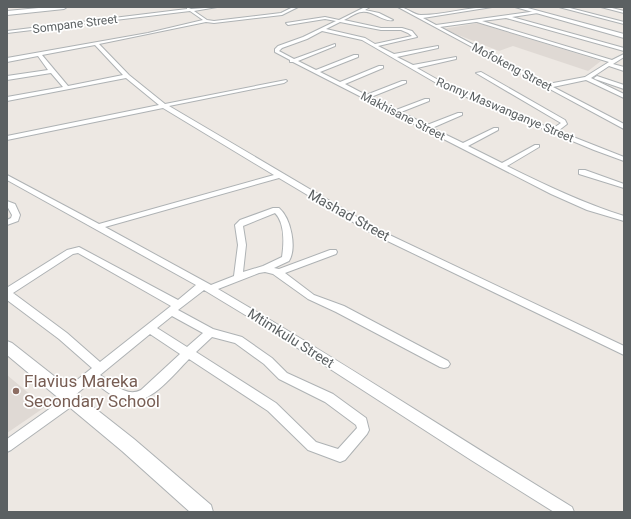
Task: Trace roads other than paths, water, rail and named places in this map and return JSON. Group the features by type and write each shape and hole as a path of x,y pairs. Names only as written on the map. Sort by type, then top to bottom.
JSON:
{"street":[{"path":"7,13 64,7"},
{"path":"186,7 206,21"},
{"name":"Sompane Street","path":"7,32 215,7"},
{"path":"7,60 40,55 206,21 218,22 276,15 286,13 296,7"},
{"name":"Makhisane Street","path":"368,7 277,50 278,54 577,203 624,219"},
{"name":"Mofokeng Street","path":"402,7 418,17 622,125"},
{"path":"418,17 490,7"},
{"path":"518,7 624,36"},
{"path":"563,7 624,23"},
{"path":"603,7 624,12"},
{"path":"612,9 619,7"},
{"path":"361,10 378,14 391,20"},
{"path":"436,26 537,12"},
{"path":"508,16 624,50"},
{"path":"288,24 322,18 384,30 404,29 412,33 415,37 375,45"},
{"path":"478,21 624,69"},
{"name":"Ronny Maswanganye Street","path":"322,30 360,38 375,45 447,87 553,131 624,158"},
{"name":"Mashad Street","path":"96,44 127,76 164,106 376,232 624,351"},
{"path":"292,61 333,46"},
{"path":"393,56 436,47"},
{"path":"40,55 51,71 56,74 67,88"},
{"path":"548,86 589,77 612,64 624,55"},
{"path":"315,72 356,56"},
{"path":"413,67 454,58"},
{"path":"340,84 381,67"},
{"path":"7,78 51,71"},
{"path":"479,73 563,121 564,124 553,131"},
{"path":"7,99 127,76"},
{"path":"589,77 624,87"},
{"path":"589,77 624,96"},
{"path":"7,138 284,81"},
{"path":"366,97 404,82"},
{"path":"396,112 427,100"},
{"path":"426,128 460,114"},
{"path":"463,146 496,129"},
{"path":"501,166 537,146"},
{"path":"582,172 624,186"},
{"path":"97,227 281,175"},
{"name":"Mtimkulu Street","path":"7,178 206,287 323,357 476,456 567,512"},
{"path":"7,203 12,206 16,214 15,219 7,223"},
{"path":"7,446 68,398 96,371 149,328 206,287 238,278 265,269 286,258 288,256 284,221 281,213 276,210 243,222 239,225 242,245 238,278"},
{"path":"149,328 187,353 272,407 318,449 340,456 363,430 362,422 329,398 283,376 268,361 238,340 210,332 175,308 79,250 70,252 11,289 8,293 9,296 63,336 96,371 123,396 129,398 140,397 145,394 187,353 210,332"},
{"path":"279,272 333,252"},
{"path":"265,269 279,272 311,297 333,306 444,364"},
{"path":"7,347 68,398 128,445 204,512"}],"place":[{"name":"Flavius Mareka Secondary School","path":"16,391"}]}
